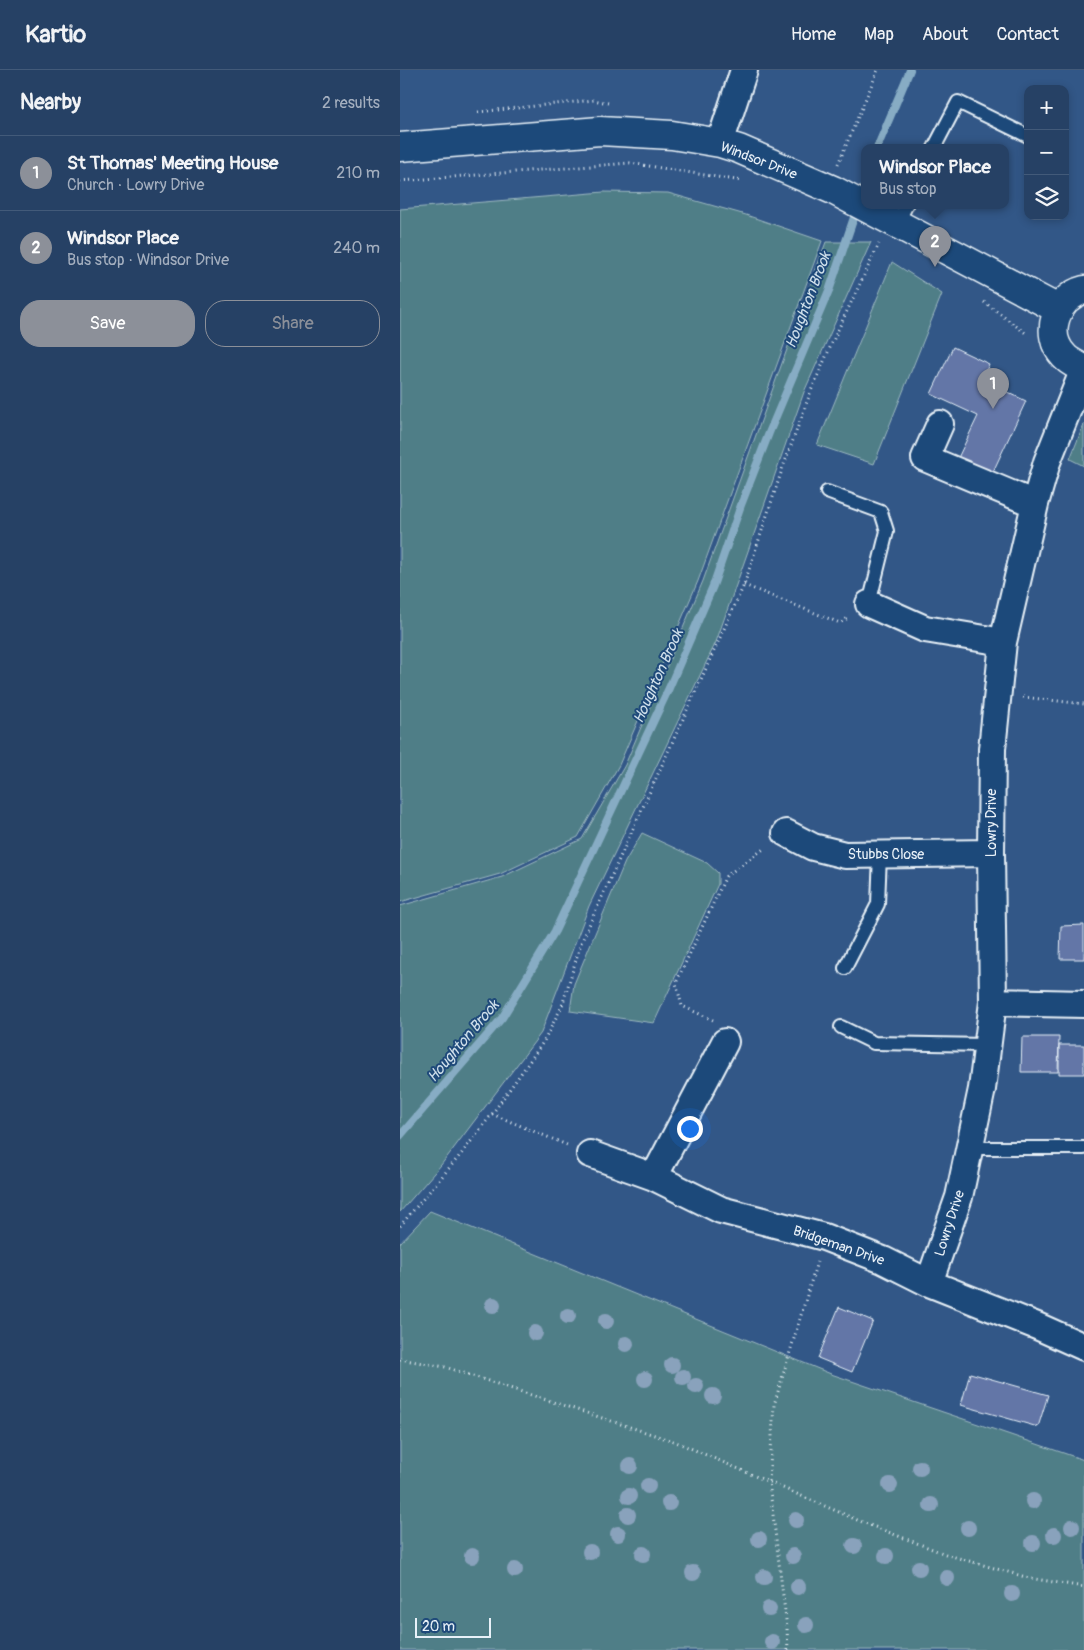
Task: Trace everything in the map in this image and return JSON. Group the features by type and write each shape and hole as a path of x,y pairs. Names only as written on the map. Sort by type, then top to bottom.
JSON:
{"street":[{"path":"720,143 744,70"},
{"name":"Windsor Drive","path":"400,148 600,131 672,135 720,143 834,180 861,200"},
{"name":"Windsor Drive","path":"874,209 892,222 1058,309"},
{"path":"1084,290 1078,291 1066,299 1058,309 1053,333 1056,345 1063,356 1072,364 1084,369"},
{"name":"Lowry Drive","path":"929,1282 959,1197 982,1089 993,1002 992,749 1003,642 1035,504 1047,462 1084,369"},
{"path":"940,424 926,458 1035,504"},
{"path":"869,604 925,629 1003,642"},
{"name":"Stubbs Close","path":"786,833 813,846 845,855 991,853"},
{"path":"993,1002 1084,1004"},
{"path":"654,1177 725,1042"},
{"name":"Bridgeman Drive","path":"590,1154 654,1177 721,1210 824,1237 883,1260 929,1282 1084,1347"}],"lane":[{"path":"936,144 958,102 1024,134"},
{"path":"828,492 881,512 887,531 869,604"},
{"path":"845,968 878,904 880,854"},
{"path":"842,1027 874,1043 987,1045"},
{"path":"969,1148 1084,1148"}],"path":[{"path":"834,180 878,70"},
{"path":"400,181 630,163 749,182"},
{"path":"400,1226 462,1153 492,1114 544,1042 562,1006 581,943 744,585 782,470 811,391 836,334 892,222"},
{"path":"979,298 1032,338"},
{"path":"744,585 840,623 869,604"},
{"path":"1016,697 1084,704"},
{"path":"725,1042 719,1023 682,1006 676,983 726,876 786,833"},
{"path":"492,1114 590,1154"},
{"path":"788,1650 769,1482 774,1405 824,1237"},
{"path":"400,1359 445,1366 676,1442 862,1522 948,1555 1029,1578 1084,1588"}],"green space":[{"path":"604,192 668,193 746,215 822,241 698,581 619,765 578,837 500,874 400,902 400,209"},
{"path":"826,242 871,242 804,392 716,642 589,906 541,1033 441,1165 400,1212 400,906 502,877 582,839 625,765 703,581"},
{"path":"892,262 942,294 874,464 817,445"},
{"path":"1084,424 1084,466 1070,459"},
{"path":"642,833 707,863 718,873 718,884 654,1023 570,1011 574,984 625,862"},
{"path":"430,1211 831,1374 1084,1460 1084,1650 400,1650 400,1243"}],"building":[{"path":"953,347 989,364 982,380 1026,401 991,476 957,460 978,416 931,394"},
{"path":"1084,925 1084,959 1060,959 1061,926"},
{"path":"1022,1037 1059,1037 1058,1072 1021,1072"},
{"path":"1059,1045 1084,1045 1084,1074 1059,1074"},
{"path":"839,1307 873,1321 852,1372 818,1358"},
{"path":"970,1373 1048,1395 1038,1427 961,1405"}],"waterway":[{"name":"Houghton Brook","path":"879,144 910,70"},
{"name":"Houghton Brook","path":"400,1136 502,1018 555,931 669,688 713,586 741,505 769,433 830,288 861,197"}],"place":[{"name":"Windsor Place","path":"935,267"},
{"name":"St Thomas' Meeting House","path":"993,409"}]}
